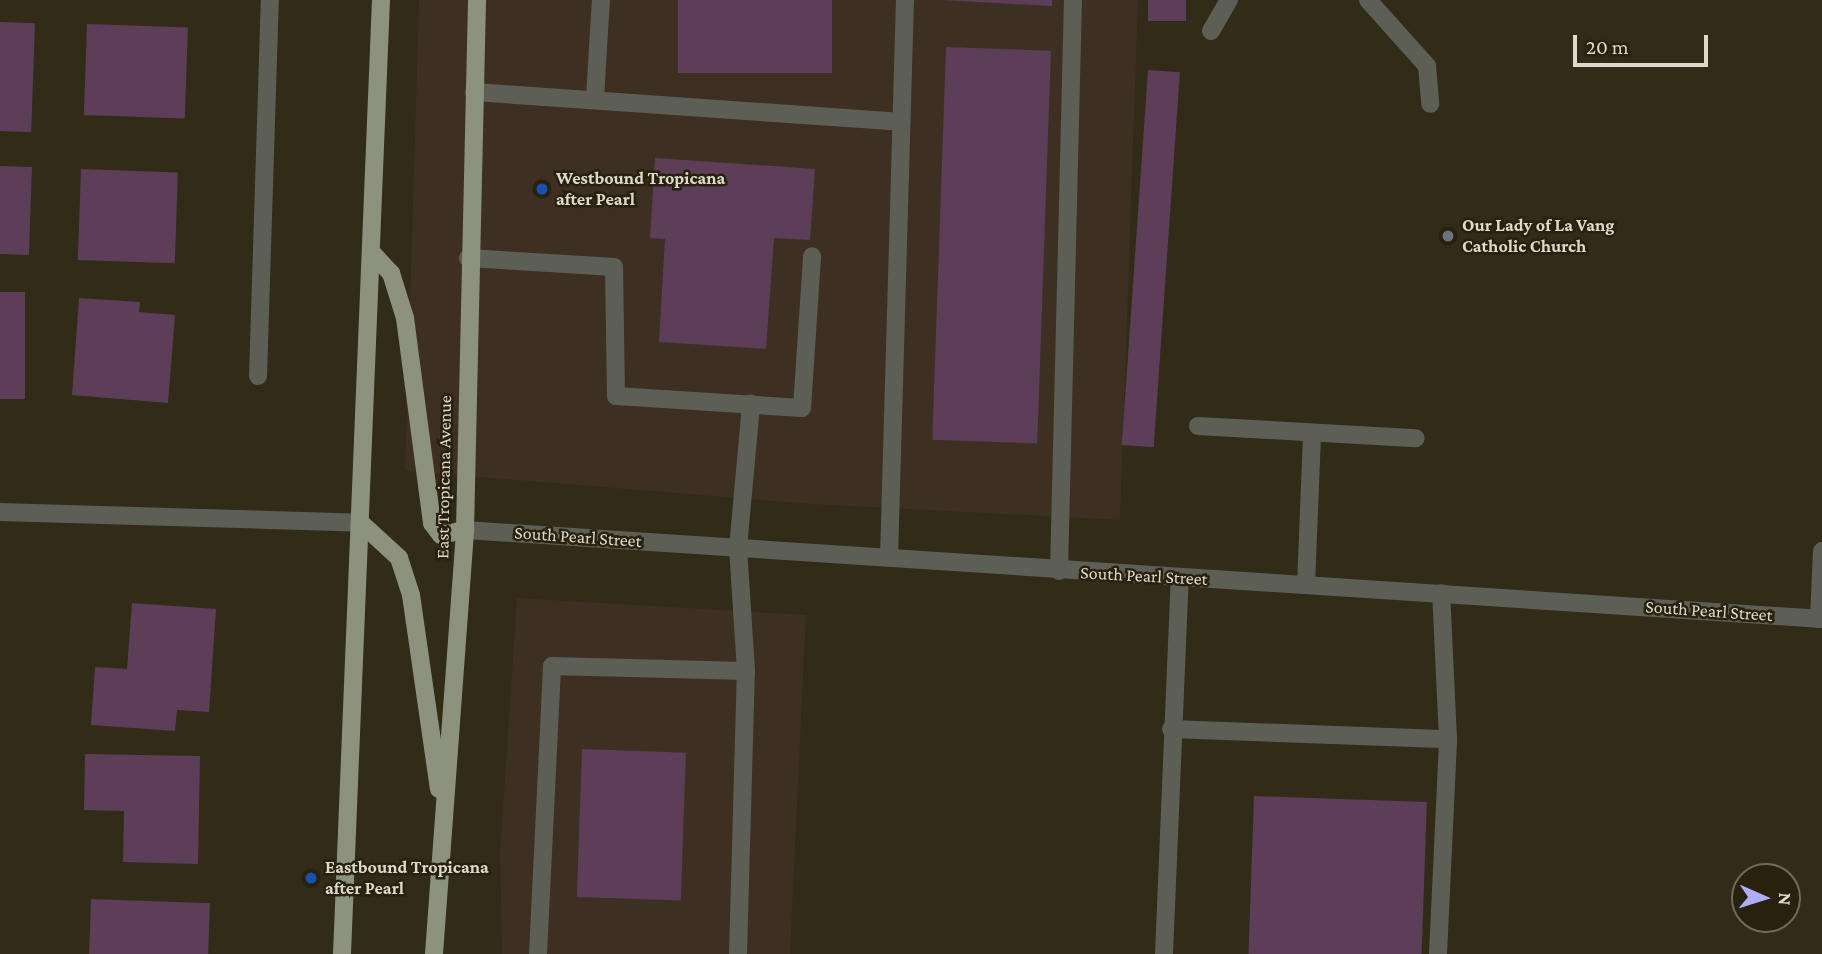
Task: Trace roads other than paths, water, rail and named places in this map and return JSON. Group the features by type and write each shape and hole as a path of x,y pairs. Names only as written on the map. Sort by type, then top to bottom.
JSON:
{"main road":[{"path":"342,954 374,255 382,0"},
{"name":"East Tropicana Avenue","path":"434,954 465,530 468,258 477,0"},
{"path":"374,255 391,273 405,318 432,523 441,535 465,530"},
{"path":"360,523 399,558 411,595 444,829"}],"street":[{"path":"258,376 270,0"},
{"path":"595,97 601,0"},
{"path":"889,558 898,122 905,0"},
{"path":"1059,571 1073,0"},
{"path":"1211,32 1229,0"},
{"path":"1368,0 1427,66 1430,104"},
{"path":"474,92 595,97 898,122"},
{"path":"468,258 614,267 616,396 802,408 812,256"},
{"path":"738,954 746,671 738,548 751,404"},
{"path":"1198,426 1416,438"},
{"path":"1306,585 1312,434"},
{"path":"0,512 360,523"},
{"name":"South Pearl Street","path":"465,530 1821,619"},
{"path":"1821,619 1822,551"},
{"path":"1164,954 1171,729 1180,578"},
{"path":"1438,954 1448,739 1441,593"},
{"path":"538,954 552,666 746,671"},
{"path":"1171,729 1448,739"}],"place":[{"name":"Westbound Tropicana after Pearl","path":"542,189"},
{"name":"Our Lady of La Vang Catholic Church","path":"1448,236"},
{"name":"Eastbound Tropicana after Pearl","path":"311,878"}]}
